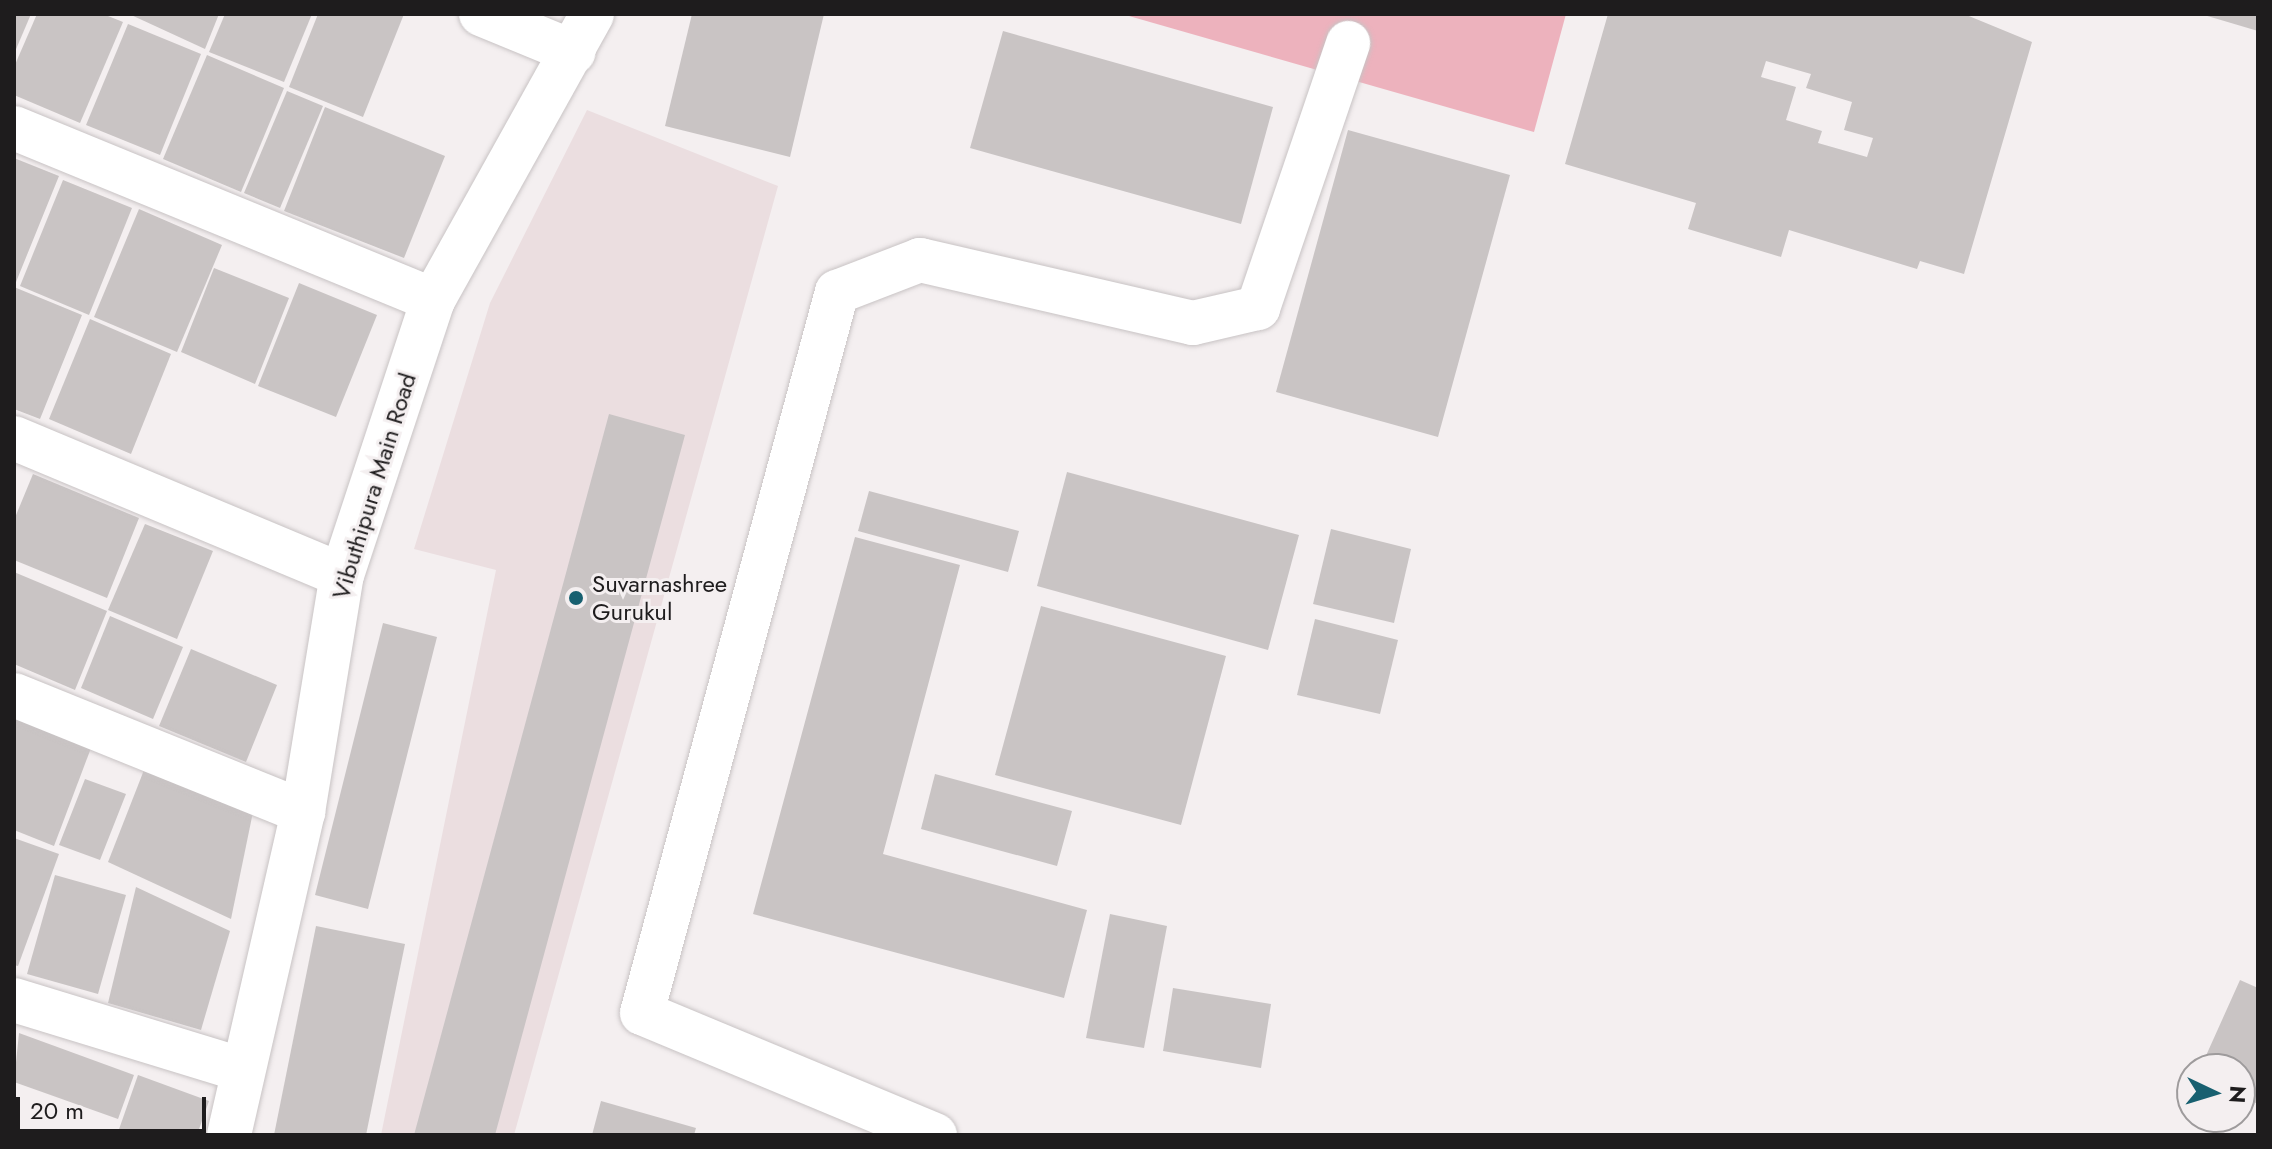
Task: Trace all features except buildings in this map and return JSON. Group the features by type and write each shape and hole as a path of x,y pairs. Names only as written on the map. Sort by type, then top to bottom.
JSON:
{"street":[{"path":"481,14 582,33"},
{"name":"Vibuthipura Main Road","path":"229,1135 239,1069 303,812 342,575 433,300 582,33"},
{"path":"935,1135 642,1013 837,292 920,260 1193,323 1258,308 1348,43"},
{"path":"14,128 433,300"},
{"path":"14,438 342,575"},
{"path":"14,695 303,812"},
{"path":"14,1000 239,1069"}],"shaded area":[{"path":"1122,14 1566,14 1534,132"},
{"name":"Suvarnashree Gurukul","path":"587,110 778,186 514,1135 381,1135 496,570 414,549 490,303"}],"place":[{"name":"Suvarnashree Gurukul","path":"576,598"}]}
